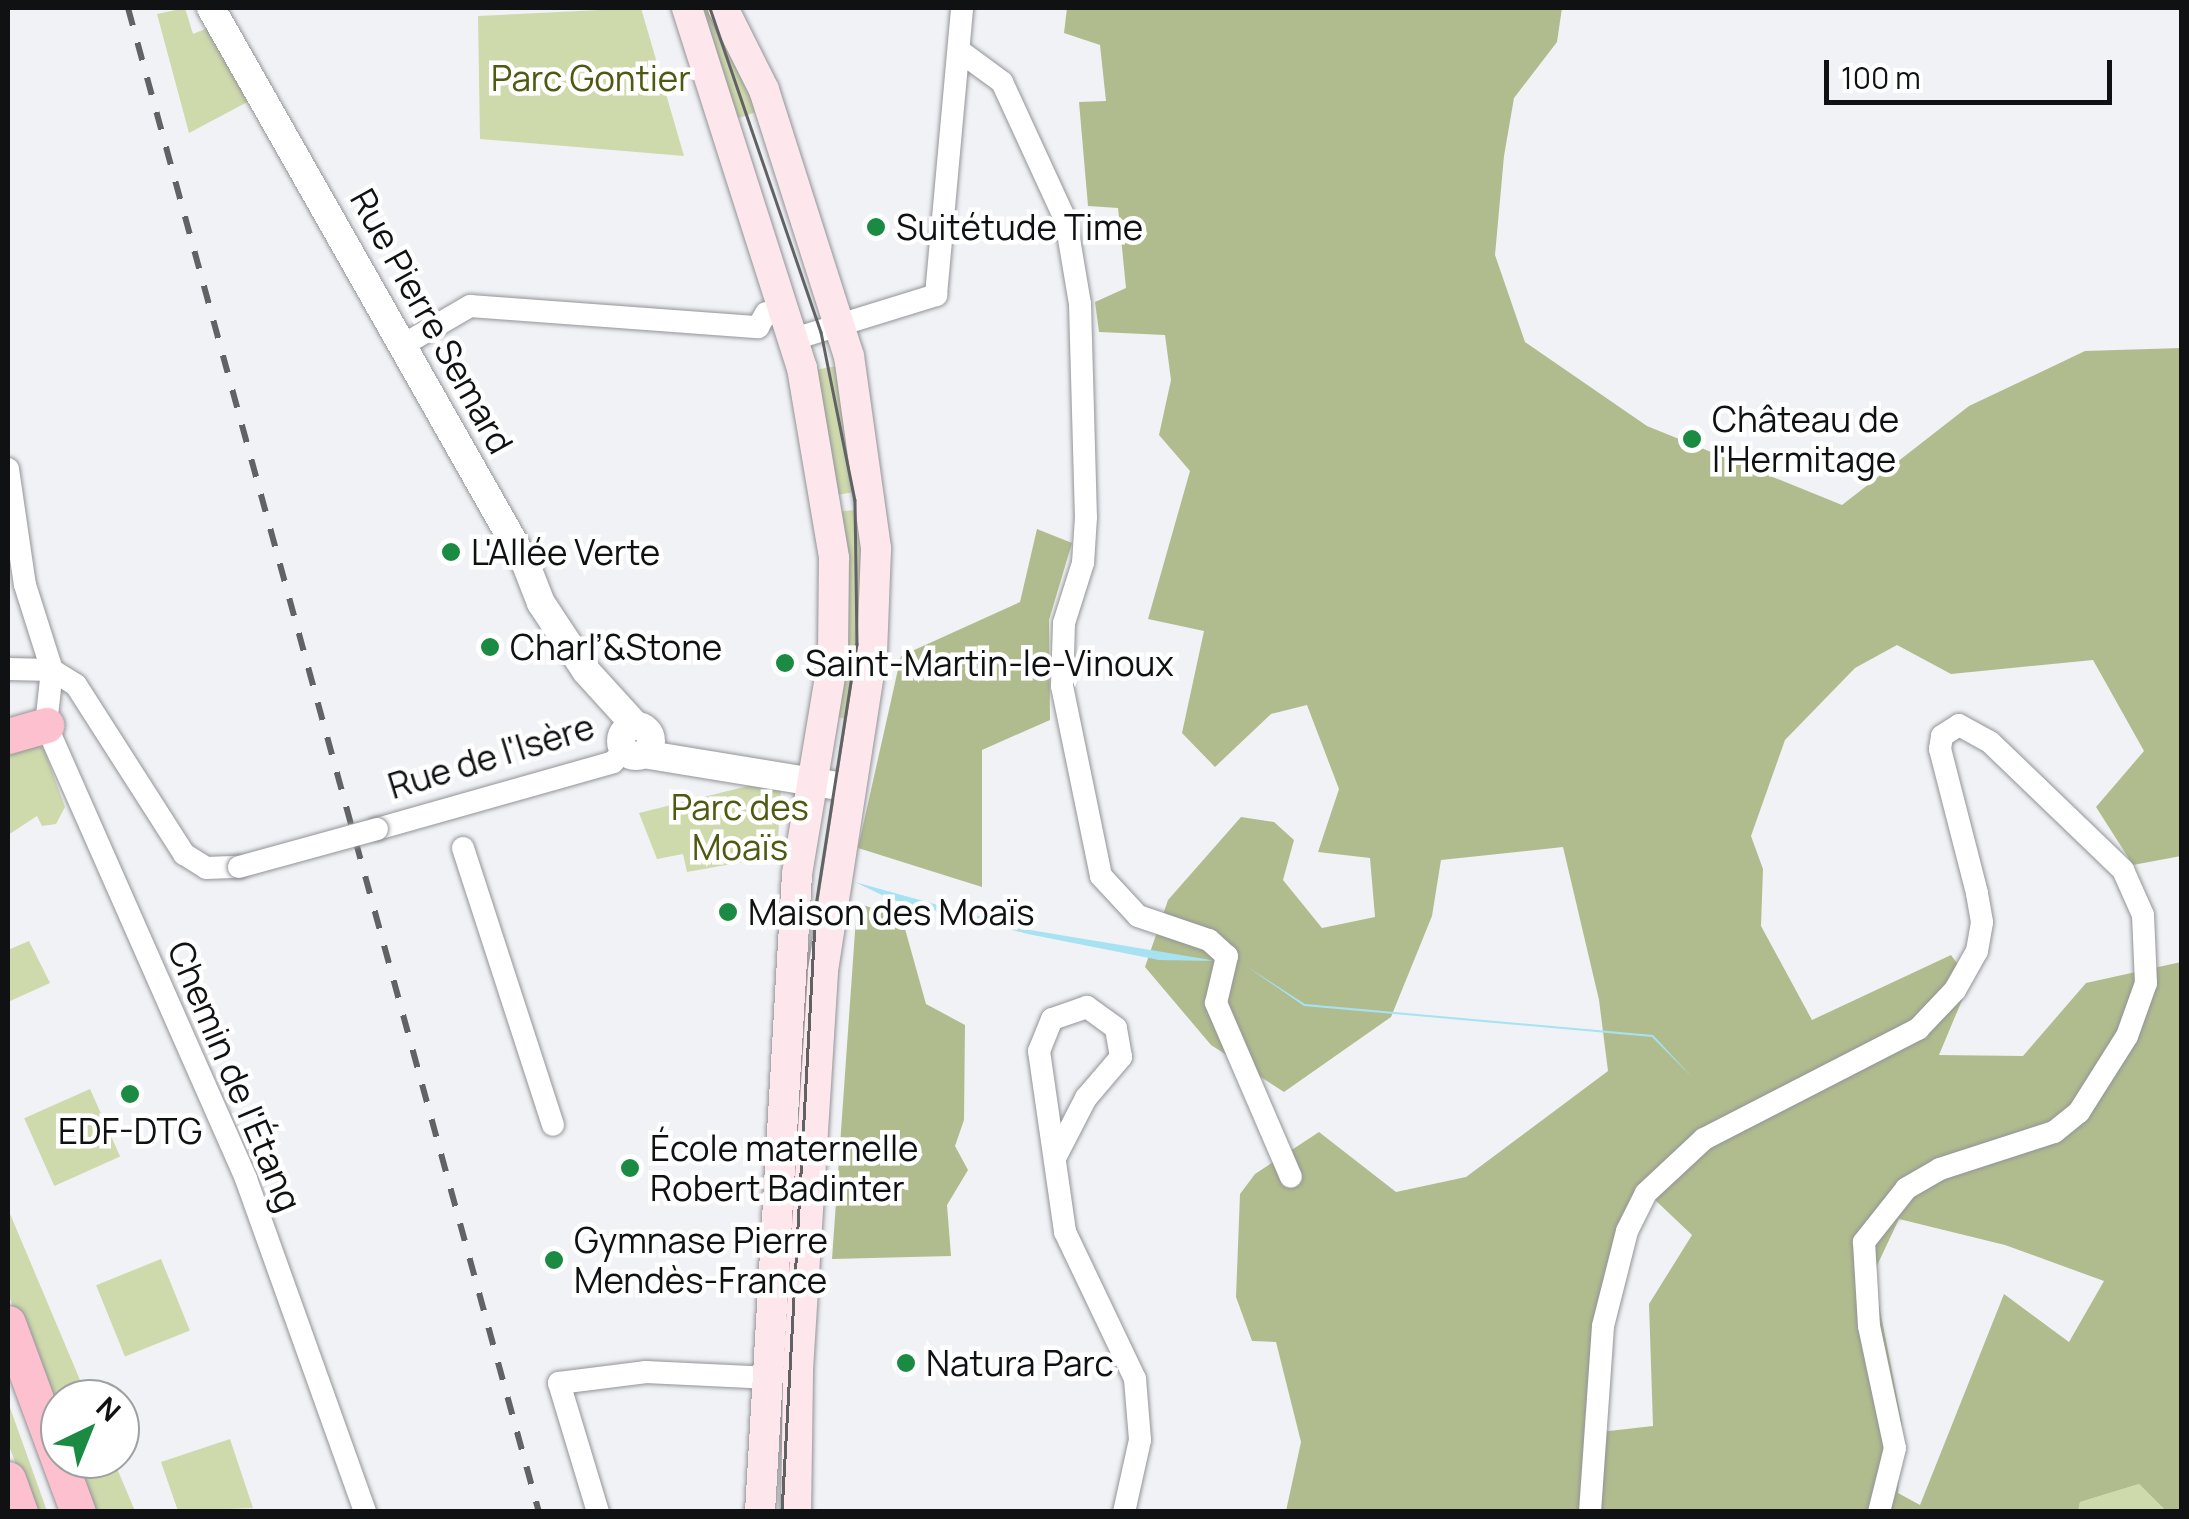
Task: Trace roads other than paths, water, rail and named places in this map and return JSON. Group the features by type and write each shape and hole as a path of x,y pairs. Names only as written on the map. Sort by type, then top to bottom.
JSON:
{"highway":[{"path":"8,736 46,726"},
{"path":"8,1323 78,1512"},
{"path":"8,1351 62,1512"},
{"path":"8,1479 20,1512"}],"main road":[{"path":"687,8 794,339 828,502 834,558 832,659 797,874 771,1378 760,1512"},
{"path":"723,8 764,90 840,326 859,407 876,549 872,654 823,972 798,1374 796,1512"}],"street":[{"name":"Rue Pierre Semard","path":"211,8 524,562 540,604 635,740"},
{"path":"794,339 936,295 962,8"},
{"path":"961,52 1002,82 1066,221 1080,304 1086,516 1083,563 1064,623 1062,686 1101,876 1138,916 1209,940 1227,956 1216,1003 1291,1177"},
{"path":"404,345 470,306 758,327 766,313"},
{"path":"8,468 25,585 52,670 8,668"},
{"name":"Rue de l'Isère","path":"52,670 90,699 184,854 206,868 239,867 614,762 635,740 688,756 850,788"},
{"name":"Chemin de l'Étang","path":"52,670 46,726 246,1179 365,1512"},
{"path":"1590,1512 1603,1326 1617,1260 1646,1193 1704,1139 1918,1030 1955,990 1977,951 1982,922 1940,749 1942,736 1959,725 1990,742 2126,876 2143,915 2146,983 2104,1081 2054,1132 1940,1169 1906,1189 1864,1242 1869,1326 1896,1448 1879,1512"},
{"path":"463,848 553,1125"},
{"path":"1055,1158 1086,1098 1120,1057 1116,1028 1087,1007 1052,1019 1039,1051 1065,1232 1135,1379 1140,1440 1124,1512"},
{"path":"598,1512 558,1383 646,1372 771,1378"}],"water":[{"path":"855,882 1024,929 1217,961 1159,960 1028,934 890,899"},
{"path":"1246,966 1305,1004 1653,1035 1693,1078 1652,1037 1304,1006"}],"tram line":[{"path":"710,8 821,332 855,500 857,644 816,906 782,1512"}],"railway":[{"path":"128,8 539,1512"}],"place":[{"name":"Suitétude Time","path":"876,227"},
{"name":"Château de l'Hermitage","path":"1692,439"},
{"name":"L'Allée Verte","path":"451,552"},
{"name":"Charl’&Stone","path":"490,647"},
{"name":"Saint-Martin-le-Vinoux","path":"785,663"},
{"name":"Maison des Moaïs","path":"728,912"},
{"name":"EDF-DTG","path":"130,1094"},
{"name":"École maternelle Robert Badinter","path":"630,1168"},
{"name":"Gymnase Pierre Mendès-France","path":"554,1260"},
{"name":"Natura Parc","path":"906,1363"}],"park label":[{"name":"Parc Gontier","path":"591,78"},
{"name":"Parc des Moaïs","path":"740,827"}]}
